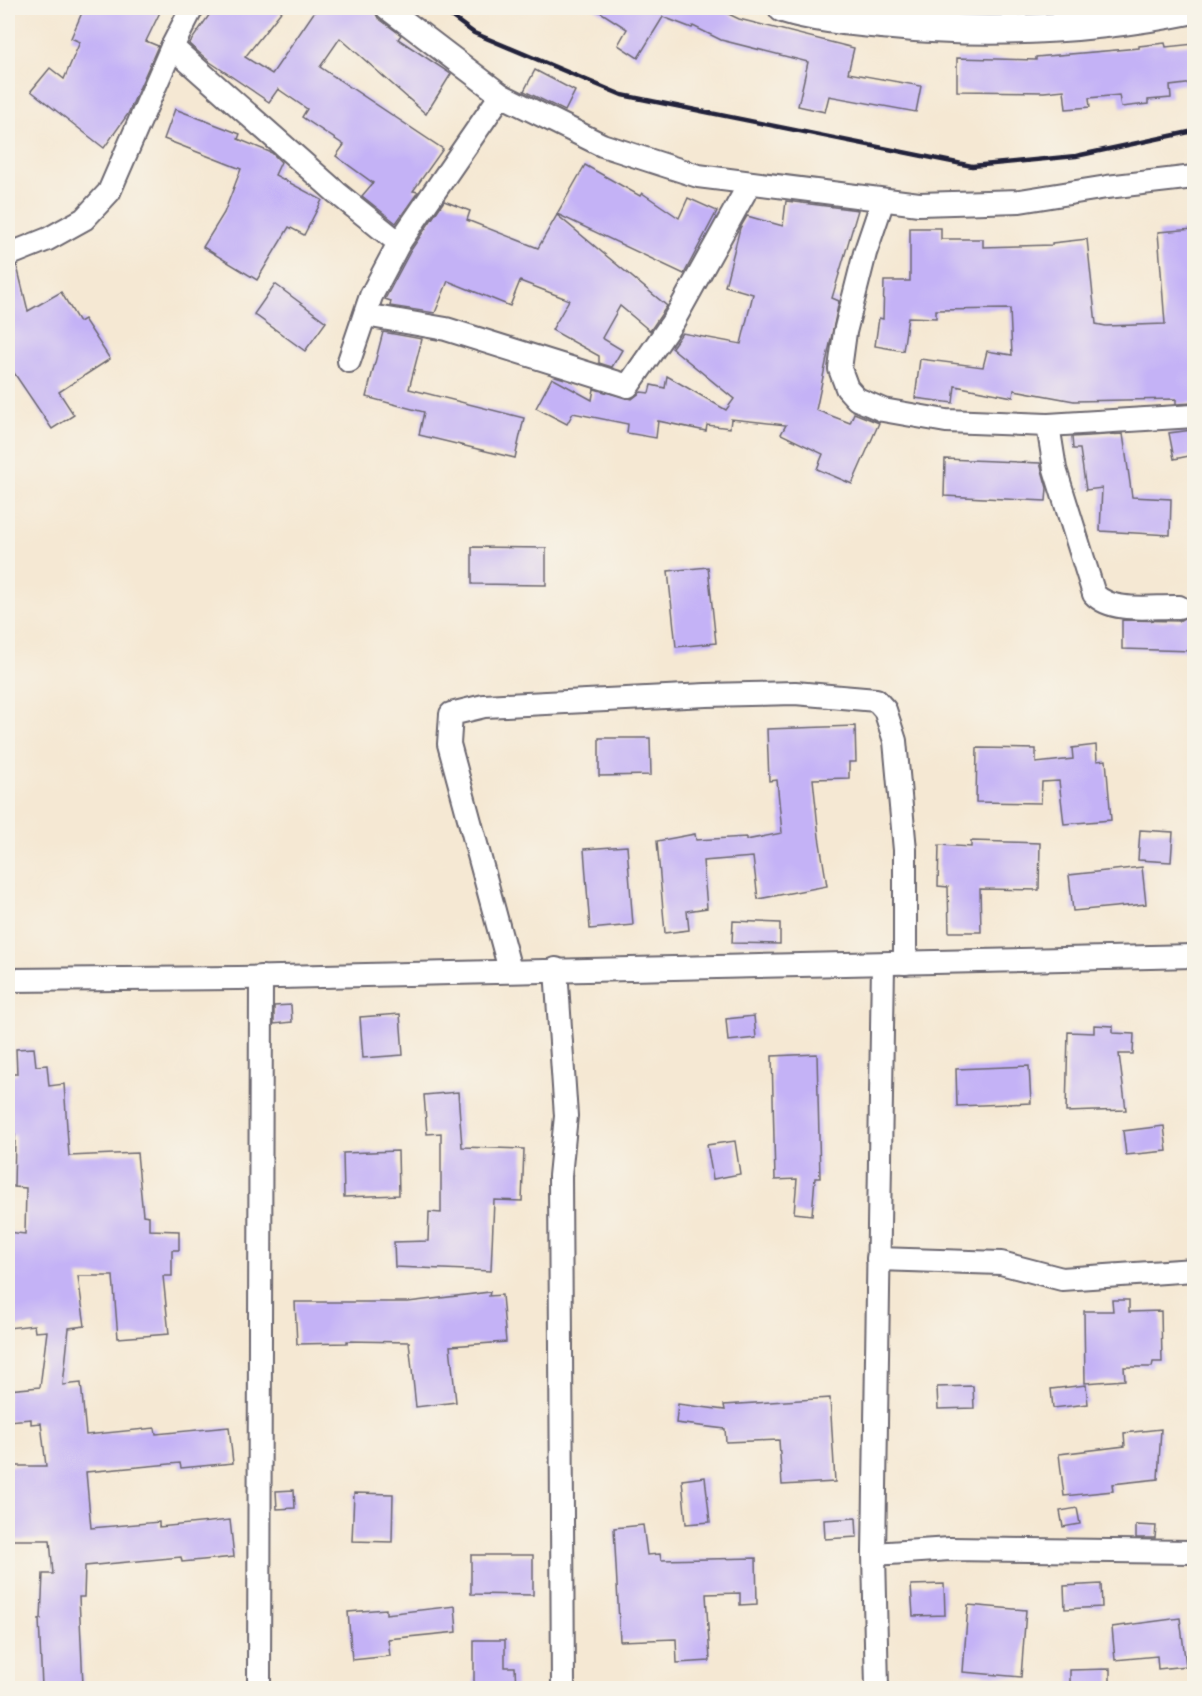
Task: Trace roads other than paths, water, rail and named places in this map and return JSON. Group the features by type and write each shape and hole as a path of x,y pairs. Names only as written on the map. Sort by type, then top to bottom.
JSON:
{"street":[{"path":"8,255 48,239 84,219 109,192 171,47 192,8"},
{"path":"387,8 501,95 602,145 698,176 919,204 1020,201 1107,187 1194,177"},
{"path":"783,8 845,20 928,29 1027,31 1107,23 1194,9"},
{"path":"171,47 337,194 399,243"},
{"path":"349,361 371,296 399,243 501,95"},
{"path":"365,315 446,329 628,387 674,320 750,183"},
{"path":"883,200 865,253 845,332 840,369 847,387 857,399 883,410 946,421 1048,425 1194,416"},
{"path":"1048,425 1055,469 1094,594 1102,603 1115,606 1179,607"},
{"path":"510,970 449,744 451,714 484,706 706,694 843,695 876,700 885,710 895,741 905,850 894,964 878,1259 874,1554 877,1689"},
{"path":"8,980 261,977 1194,956"},
{"path":"556,969 566,1116 560,1176 563,1689"},
{"path":"259,1689 261,977"},
{"path":"878,1259 1001,1263 1062,1279 1194,1270"},
{"path":"874,1554 951,1549 1194,1552"}],"railway":[{"path":"440,8 474,33 622,95 972,166 1076,156 1194,131"}]}
